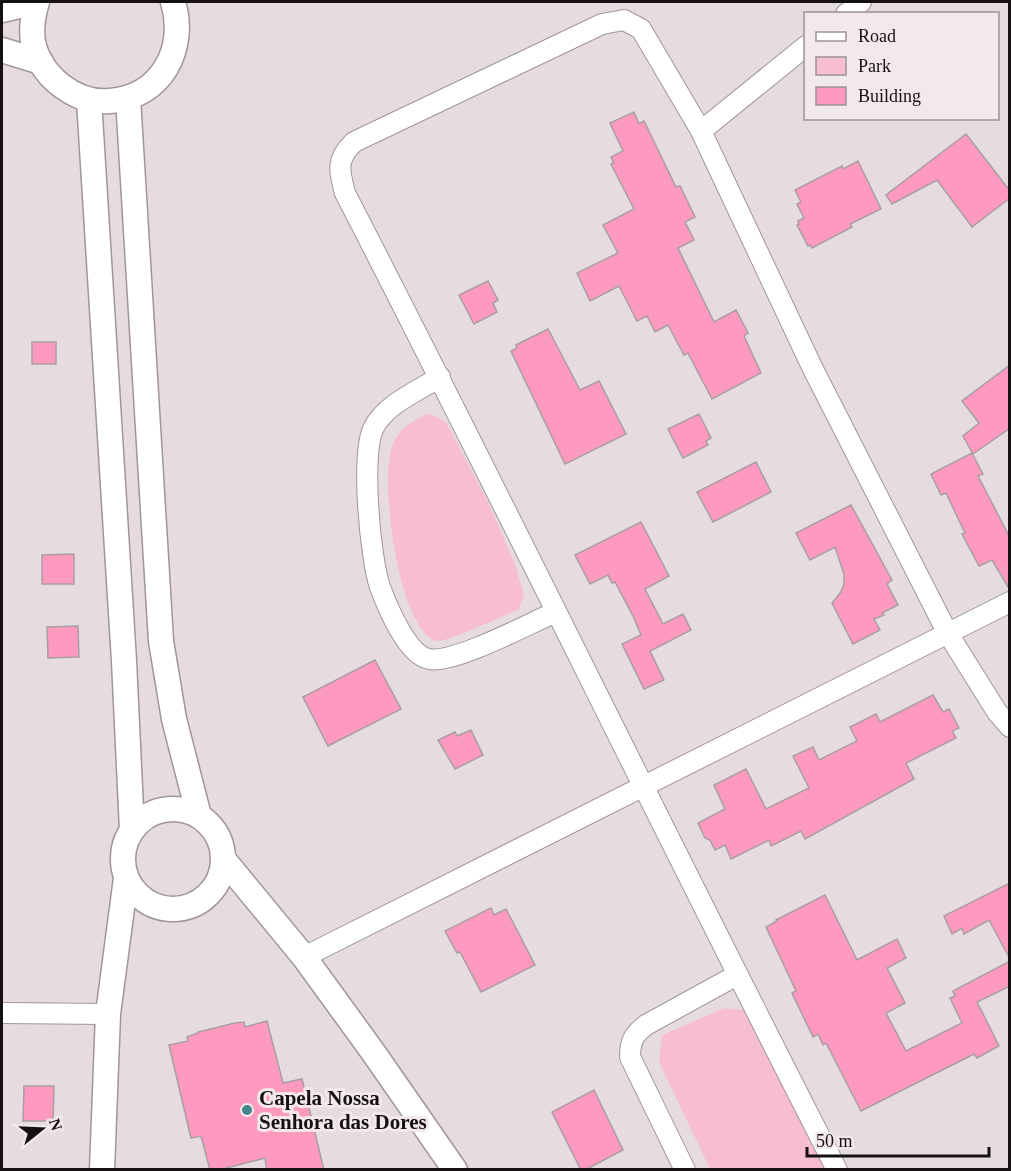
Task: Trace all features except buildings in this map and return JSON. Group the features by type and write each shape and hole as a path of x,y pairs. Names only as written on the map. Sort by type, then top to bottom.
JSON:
{"street":[{"path":"2,10 37,2 32,22 33,43 40,62 53,79 70,92 89,100 108,101 128,98 148,87 165,70 175,50 179,26 175,2"},
{"path":"848,12 861,2"},
{"path":"837,1170 737,975 440,377 345,193 340,163 345,151 354,142 602,24 624,20 641,29 701,131 812,367 947,632 997,712 1010,727"},
{"path":"701,131 804,48"},
{"path":"2,50 40,62"},
{"path":"128,98 161,641 174,719 199,816"},
{"path":"89,100 132,830"},
{"path":"440,377 398,402 380,417 372,432 369,455 368,522 379,585 405,641 416,654 429,660 445,658 465,652 556,612"},
{"path":"304,957 1010,602"},
{"path":"102,1170 108,1014 126,878 123,862 125,845 132,830 145,817 162,810 181,809 199,816 212,827 221,843 224,860 220,880 209,896 192,907 173,910 153,906 137,895 126,878"},
{"path":"224,860 304,957 454,1170"},
{"path":"685,1170 630,1057 630,1044 636,1032 646,1025 737,975"},
{"path":"2,1013 108,1014"}],"green space":[{"path":"426,414 446,422 487,500 515,564 524,595 518,610 463,633 437,641 423,631 412,611 402,583 390,518 388,487 389,461 396,438 407,426"},
{"path":"724,1008 745,1010 827,1169 710,1169 659,1062 662,1035"}],"place":[{"name":"Capela Nossa Senhora das Dores","path":"247,1110"}]}
